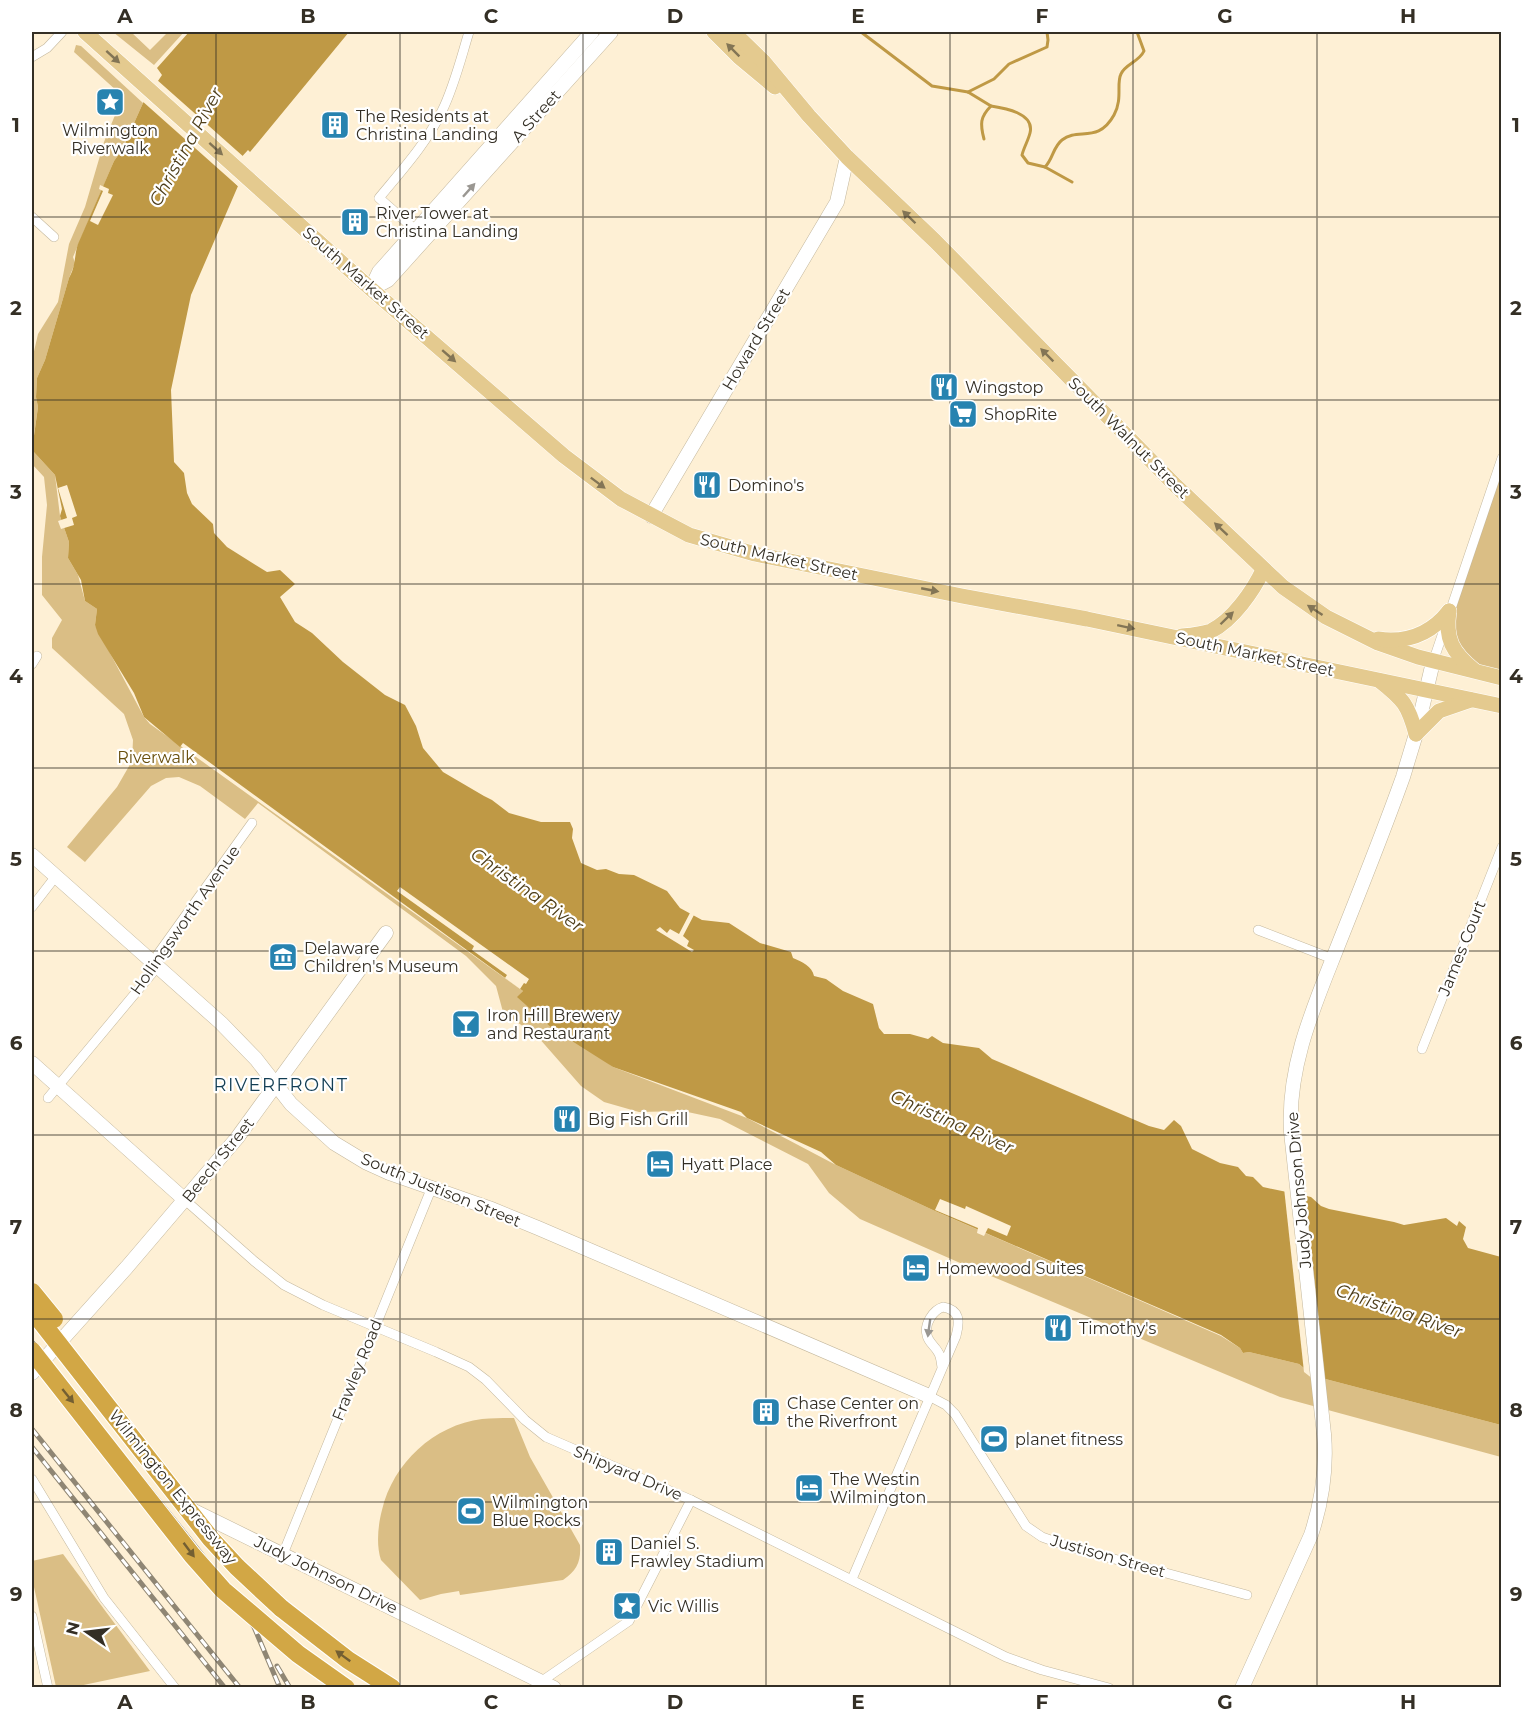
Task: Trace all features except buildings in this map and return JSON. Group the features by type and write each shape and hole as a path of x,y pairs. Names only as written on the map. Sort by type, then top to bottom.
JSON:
{"highway":[{"path":"32,1292 76,1346 105,1402"},
{"name":"Wilmington Expressway","path":"32,1310 205,1531 237,1567 280,1608 348,1660 392,1688"},
{"name":"Wilmington Expressway","path":"32,1351 192,1555 223,1590 298,1654 346,1688"}],"main road":[{"name":"South Market Street","path":"85,32 371,289 564,456 621,499 689,535 732,549 1087,619 1502,706"},
{"name":"South Walnut Street","path":"714,32 739,57 809,116"},
{"name":"South Walnut Street","path":"733,32 764,62 847,157 1263,570 1310,606 1341,626 1366,638 1394,650 1433,662 1502,678"},
{"path":"1173,638 1208,632 1220,625 1237,608 1263,570"},
{"path":"1366,638 1408,639 1428,631 1449,611"},
{"path":"1449,611 1447,628 1451,645 1476,672"},
{"path":"1378,680 1405,702 1416,734"},
{"path":"1416,734 1439,711 1473,700"}],"street":[{"path":"32,57 47,48 62,32"},
{"path":"421,234 379,198 412,159 439,117 469,32"},
{"name":"A Street","path":"421,234 592,32"},
{"name":"A Street","path":"371,289 377,274 421,234 610,32"},
{"name":"Howard Street","path":"651,516 837,202 847,157"},
{"path":"32,217 54,237"},
{"path":"1433,662 1502,458"},
{"name":"Judy Johnson Drive","path":"1242,1688 1316,1520 1322,1498 1325,1467 1322,1416 1295,1170 1291,1120 1293,1083 1304,1038 1394,803 1416,734 1433,662"},
{"name":"Hollingsworth Avenue","path":"48,1098 153,972 158,954 252,823"},
{"name":"James Court","path":"1422,1049 1502,847"},
{"name":"South Justison Street","path":"32,855 237,1038 308,1121 334,1143 378,1168 499,1212 929,1396"},
{"path":"32,907 56,876"},
{"path":"1258,930 1333,959"},
{"name":"Beech Street","path":"32,1373 237,1138 386,933"},
{"path":"32,1063 185,1200"},
{"name":"Frawley Road","path":"282,1554 432,1187"},
{"name":"Shipyard Drive","path":"185,1200 273,1277 305,1296 469,1367 486,1380 525,1420 546,1437 691,1500 1017,1662 1109,1688"},
{"path":"852,1579 956,1336 959,1323 957,1315 954,1311 943,1307 932,1314 926,1333 938,1352 942,1367"},
{"name":"Judy Johnson Drive","path":"55,1347 175,1501 548,1684"},
{"name":"Justison Street","path":"929,1396 946,1405 956,1414 1023,1522 1042,1537 1070,1547 1247,1595"},
{"path":"32,1479 104,1598 176,1688"},
{"path":"548,1684 629,1621 691,1500"},
{"path":"32,1616 48,1688"}],"green space":[{"path":"113,32 131,32 150,50 168,32 184,32 154,65"},
{"path":"76,45 81,46 143,103 122,150 114,161 73,257 75,263 45,360 37,378 38,407 32,441 32,360 38,334 58,302 69,244 85,207 104,142 120,103 118,92 74,52"},
{"name":"Riverwalk","path":"32,450 55,475 60,516 69,542 68,558 78,575 85,601 97,609 95,625 144,717 150,724 523,991 518,997 613,1067 747,1118 836,1165 935,1211 1221,1336 1240,1348 1243,1353 1249,1352 1299,1364 1314,1376 1501,1425 1501,1457 1280,1397 967,1266 860,1219 829,1193 808,1164 720,1119 683,1111 639,1112 604,1102 581,1086 538,1037 503,1012 496,986 466,956 258,803 245,819 200,786 179,777 166,778 151,786 85,862 67,847 117,787 132,761 133,740 124,714 52,648 52,638 62,620 42,595 42,557 47,505 44,477 32,464"},
{"path":"1501,458 1501,678 1455,651 1449,611"},
{"name":"Wilmington Blue Rocks","path":"514,1418 530,1457 580,1545 577,1565 572,1573 563,1580 460,1595 459,1591 420,1600 381,1560 379,1554 378,1535 387,1493 406,1462 432,1438 464,1423 482,1419"},
{"path":"63,1554 150,1671 74,1687 56,1687 32,1578 32,1561"}],"water":[{"name":"Christina River","path":"189,32 349,32 250,152 248,150 226,174 238,186 191,295 171,390 174,462 184,473 187,493 192,504 213,524 214,533 227,547 267,572 280,570 295,584 280,597 295,622 312,633 343,662 385,695 405,705 416,726 423,748 443,772 492,800 509,813 541,822 570,822 573,829 572,838 581,863 597,870 606,869 619,874 634,875 667,891 680,908 702,920 729,923 760,943 791,952 793,958 809,967 814,976 826,979 843,991 873,1004 879,1028 884,1034 910,1034 928,1039 932,1036 943,1043 979,1048 992,1059 1149,1126 1164,1130 1174,1120 1181,1126 1192,1149 1220,1163 1238,1167 1246,1176 1253,1177 1263,1187 1311,1197 1321,1206 1329,1209 1404,1225 1446,1218 1457,1226 1459,1221 1466,1227 1463,1239 1468,1248 1501,1257 1501,1425 1314,1376 1299,1364 1249,1352 1243,1353 1240,1348 1221,1335 935,1211 836,1165 821,1152 747,1118 741,1112 613,1067 553,1029 517,997 523,991 183,743 180,747 144,717 134,693 98,634 95,625 97,609 85,601 81,580 68,558 69,542 60,516 62,509 55,475 32,450 38,407 37,378 45,360 73,269 78,244 114,161 122,150 143,103 162,75 157,68"}],"pier":[{"path":"156,79 245,158 230,174 241,184 240,188 141,100"},
{"path":"100,185 109,189 108,193 113,195 98,225 90,221 103,191 99,189"},
{"path":"67,485 77,516 72,518 74,525 61,529 58,521 67,518 58,488"},
{"path":"400,887 529,979 526,984 524,983 520,989 505,978 507,975 472,950 474,946 397,891"},
{"path":"691,911 695,913 683,936 689,941 687,946 694,950 692,952 656,930 660,927 667,933 670,929 679,934"},
{"path":"1284,1188 1305,1193 1325,1382 1313,1379 1304,1372"},
{"path":"940,1199 965,1209 966,1206 1011,1226 1007,1236 988,1228 984,1236 977,1233 978,1228 935,1210"}],"waterway":[{"path":"861,32 932,86 968,92 991,106 982,121 984,139"},
{"path":"968,92 994,79 1009,64 1047,47 1047,32"},
{"path":"1045,167 1062,140 1068,136 1095,132 1108,124 1117,109 1121,74 1144,51 1137,32"},
{"path":"991,106 1017,113 1028,121 1030,133 1022,155 1028,163 1045,167 1072,182"}],"railway":[{"path":"32,1342 219,1576 254,1627 280,1688"},
{"path":"32,1429 240,1688"},
{"path":"32,1447 225,1688"},
{"path":"277,1666 290,1688"}],"place":[{"name":"Wilmington Riverwalk","path":"110,102"},
{"name":"The Residents at Christina Landing","path":"335,125"},
{"name":"River Tower at Christina Landing","path":"355,222"},
{"name":"Wingstop","path":"944,387"},
{"name":"ShopRite","path":"963,414"},
{"name":"Domino's","path":"707,485"},
{"name":"Delaware Children's Museum","path":"283,957"},
{"name":"Iron Hill Brewery and Restaurant","path":"466,1024"},
{"name":"Big Fish Grill","path":"567,1119"},
{"name":"Hyatt Place","path":"660,1164"},
{"name":"Homewood Suites","path":"916,1268"},
{"name":"Timothy's","path":"1058,1328"},
{"name":"Chase Center on the Riverfront","path":"766,1412"},
{"name":"planet fitness","path":"994,1439"},
{"name":"The Westin Wilmington","path":"809,1488"},
{"name":"Wilmington Blue Rocks","path":"471,1511"},
{"name":"Daniel S. Frawley Stadium","path":"609,1552"},
{"name":"Vic Willis","path":"627,1606"}],"district":[{"name":"RIVERFRONT","path":"281,1085"}]}
